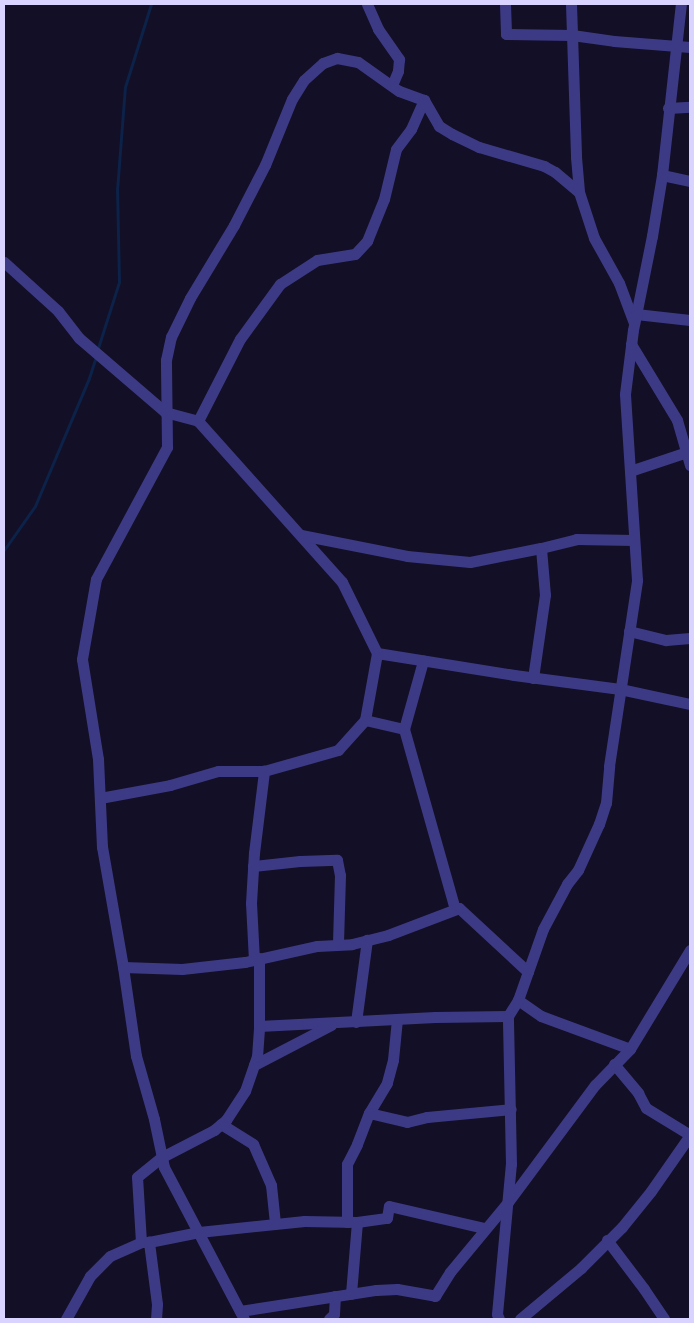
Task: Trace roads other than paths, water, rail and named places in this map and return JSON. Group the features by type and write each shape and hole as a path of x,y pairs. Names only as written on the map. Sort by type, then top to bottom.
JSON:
{"street":[{"path":"368,4 378,29 400,59 398,71 392,85"},
{"path":"505,4 506,34 572,35 614,42 690,47"},
{"path":"571,4 580,192 594,238 619,283 635,319"},
{"path":"499,1319 497,1314 511,1164 508,1016 518,1000 543,929 567,884 578,870 599,824 606,803 620,688 637,580 626,394 635,319 662,175 681,4"},
{"path":"580,192 555,172 544,166 487,150 452,134 439,126 424,100 400,91 358,62 336,58 322,63 304,80 292,99 260,174 234,225 190,298 171,337 166,360 165,412 167,447 96,579 82,659 98,759 102,847 136,1056 162,1157 173,1184 200,1232 242,1315 335,1296 397,1289 435,1296 450,1272 484,1228 508,1202 541,1154 595,1085 630,1049 687,964 690,950"},
{"path":"198,421 240,339 280,284 317,260 355,254 367,241 384,199 396,149 411,129 424,100"},
{"path":"668,108 690,107"},
{"path":"662,175 690,181"},
{"path":"4,262 58,312 79,338 165,412 198,421 342,582 377,652 365,720 338,750 264,770 218,772 170,785 100,798"},
{"path":"635,319 690,320"},
{"path":"631,344 677,420 690,465"},
{"path":"630,471 687,452"},
{"path":"301,535 407,556 470,562 576,539 634,540"},
{"path":"533,678 545,595 541,548"},
{"path":"629,631 666,640 690,638"},
{"path":"377,652 533,678 620,688 690,704"},
{"path":"423,661 404,729 455,910"},
{"path":"365,720 404,729"},
{"path":"156,1319 156,1304 145,1242 137,1177 162,1157 214,1130 221,1124 245,1091 254,1065 260,1026 251,903 253,866 264,770"},
{"path":"253,866 300,861 336,860 340,875 338,944"},
{"path":"123,967 182,969 256,959 317,946 352,944 459,908 528,972"},
{"path":"356,1022 367,940"},
{"path":"518,1000 541,1016 630,1049"},
{"path":"260,1026 508,1016"},
{"path":"351,1294 352,1222 347,1164 358,1144 369,1113 387,1083 393,1060 398,1019"},
{"path":"254,1065 335,1023"},
{"path":"520,1319 581,1268 622,1227 686,1149 690,1135 646,1108 638,1093 614,1064"},
{"path":"369,1113 407,1122 427,1117 511,1110"},
{"path":"221,1124 253,1144 270,1185 275,1224"},
{"path":"66,1319 90,1276 110,1256 145,1242 200,1232 304,1221 352,1222 387,1218 389,1206 484,1228"},
{"path":"607,1240 664,1319"},
{"path":"329,1319 334,1314 335,1296"}],"waterway":[{"path":"97,351 119,282 117,190 125,87 151,4"},
{"path":"4,550 35,506 96,357"}]}
